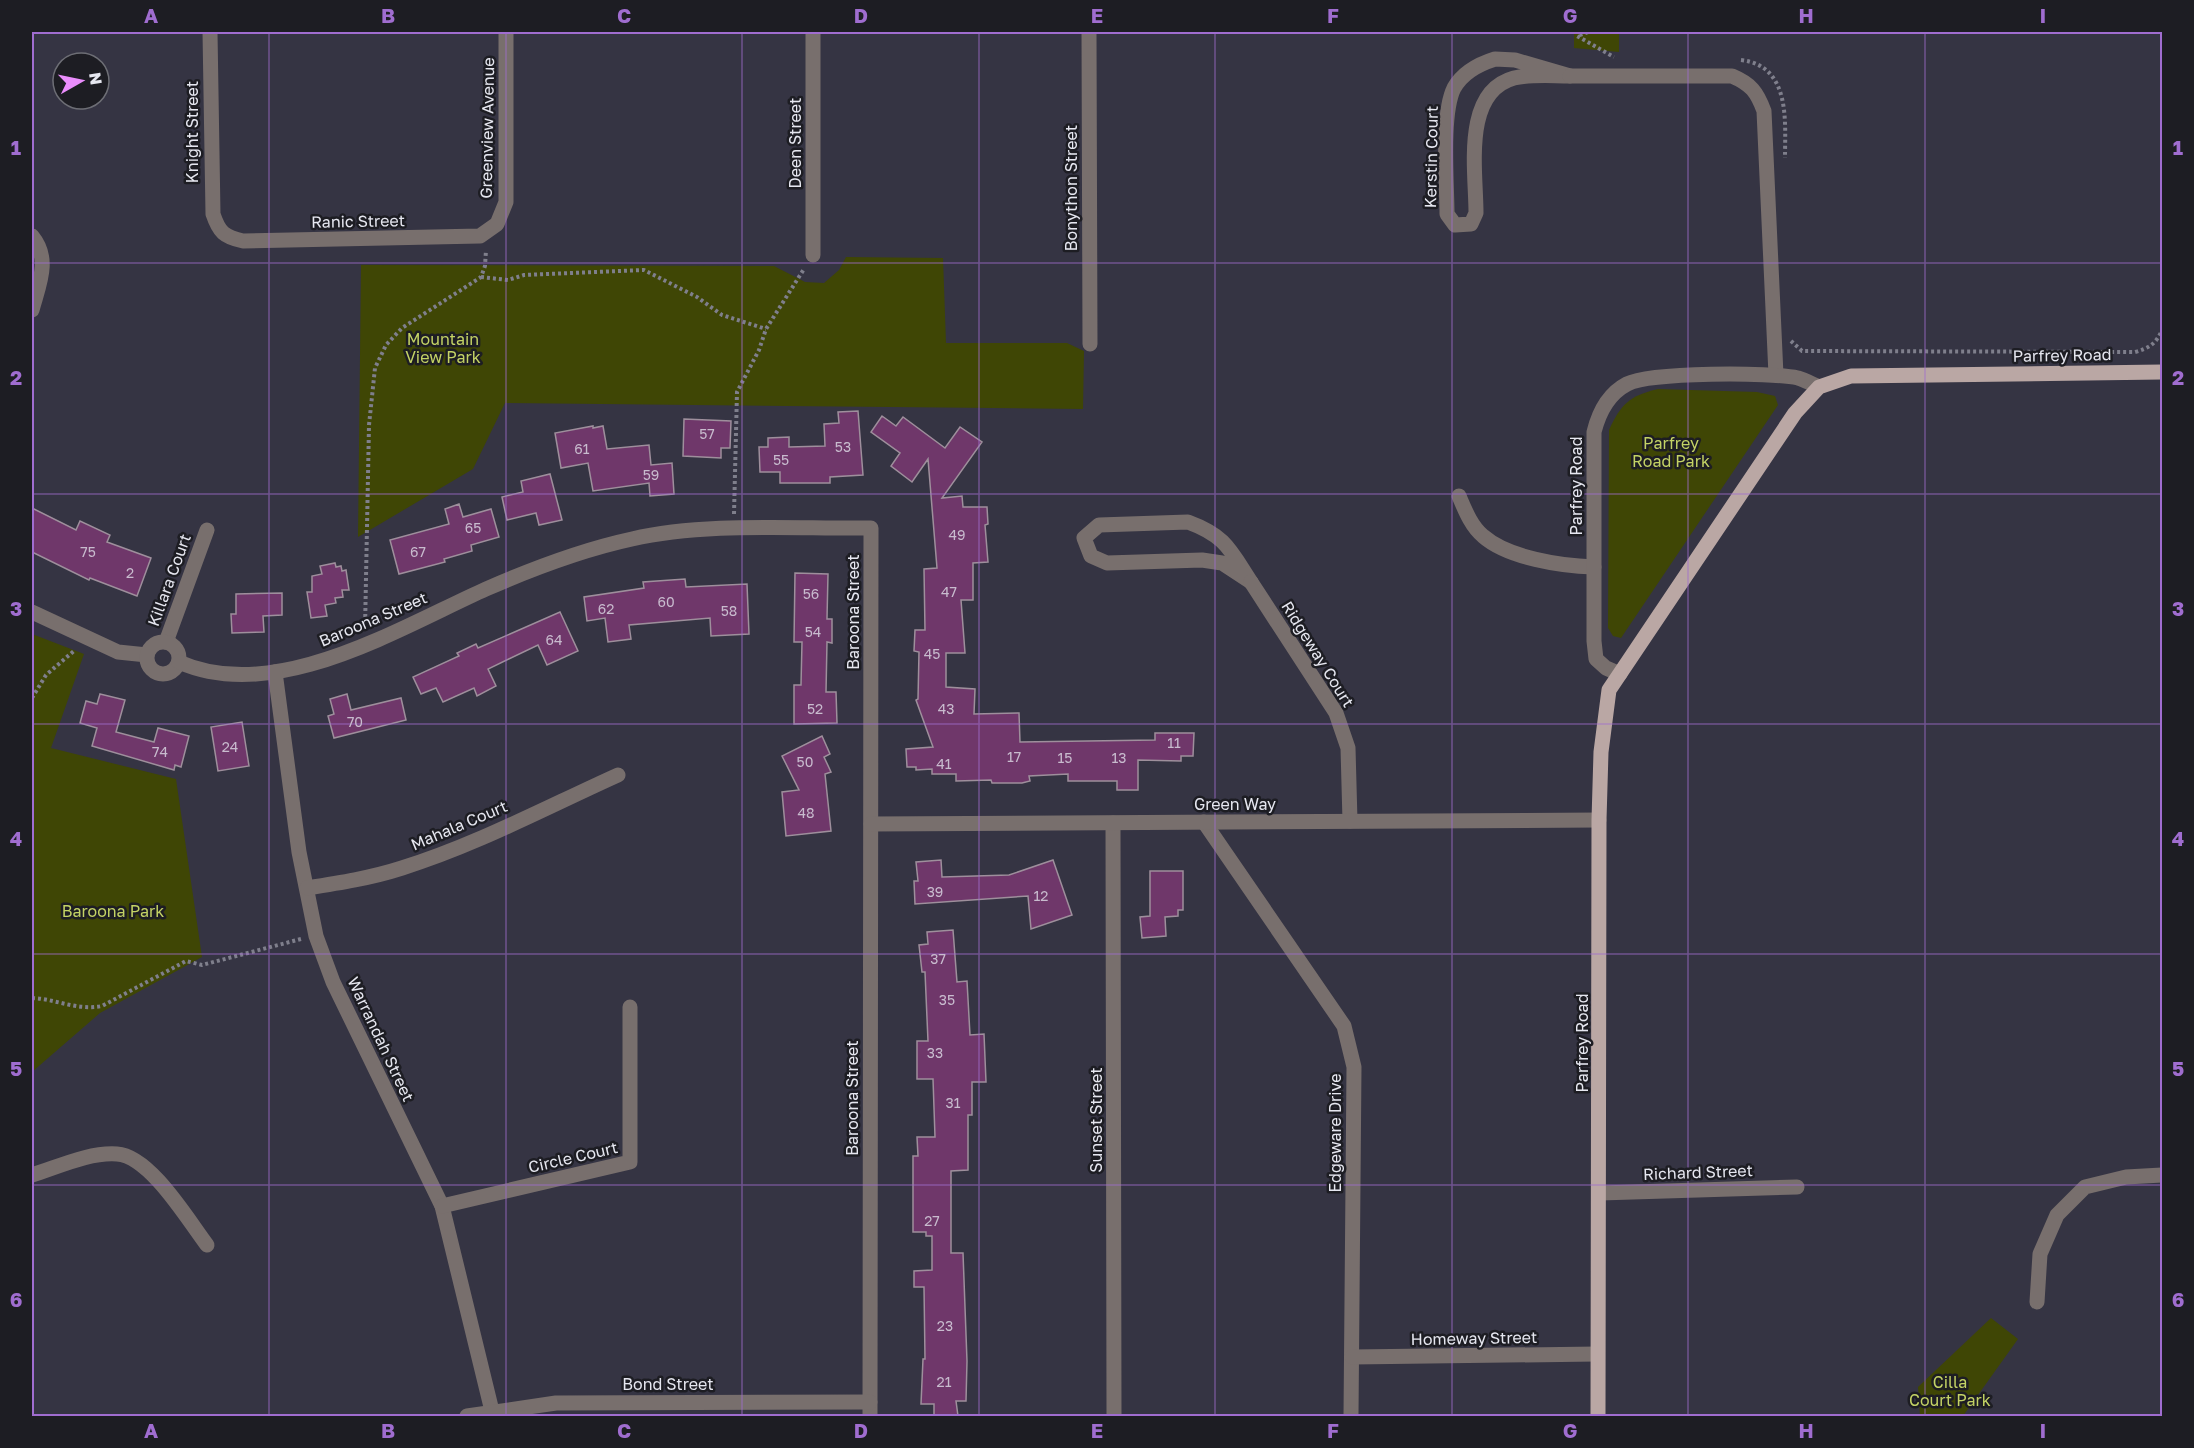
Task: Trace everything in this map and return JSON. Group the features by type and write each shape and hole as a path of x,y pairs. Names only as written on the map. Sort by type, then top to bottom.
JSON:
{"main road":[{"name":"Parfrey Road","path":"1598,1416 1599,820 1604,712 1609,690 1795,413 1819,387 1851,376 2163,372"}],"street":[{"name":"Knight Street","path":"210,32 210,198 218,230"},
{"name":"Greenview Avenue","path":"480,236 497,224 506,202 506,32"},
{"name":"Deen Street","path":"813,32 813,255"},
{"name":"Bonython Street","path":"1089,32 1090,344"},
{"name":"Kerstin Court","path":"1570,76 1524,62 1495,59 1479,64 1463,76 1450,99 1447,214 1455,225 1471,224 1476,213 1479,113 1489,93 1498,85 1520,77 1570,76 1732,76 1749,83 1758,94 1764,111 1776,375"},
{"name":"Ranic Street","path":"218,230 228,238 243,241 480,236"},
{"path":"32,236 40,246 43,267 32,310"},
{"name":"Parfrey Road","path":"1620,674 1606,668 1596,659 1594,432 1599,413 1611,397 1627,384 1652,377 1776,375 1800,379 1819,387"},
{"path":"1459,496 1468,518 1483,536 1502,548 1553,564 1594,567"},
{"name":"Ridgeway Court","path":"1251,582 1222,563 1202,560 1107,563 1091,556 1084,538 1099,525 1188,522 1211,530 1227,546 1251,582 1336,713 1348,748 1350,821"},
{"name":"Baroona Street","path":"178,662 209,673 275,672 305,667 365,645 568,555 634,538 734,530 871,528 870,1409"},
{"name":"Killara Court","path":"166,642 207,530"},
{"path":"32,612 117,652 147,655"},
{"path":"166,642 176,650 178,662 172,671 162,675 148,666 147,655 154,645 166,642"},
{"name":"Warrandah Street","path":"275,672 299,852 316,936 333,982 442,1206 492,1411"},
{"name":"Mahala Court","path":"307,888 400,869 443,854 618,775"},
{"name":"Green Way","path":"871,824 1599,820"},
{"name":"Edgeware Drive","path":"1204,822 1344,1026 1354,1067 1351,1416"},
{"name":"Sunset Street","path":"1113,823 1114,1416"},
{"name":"Circle Court","path":"442,1206 630,1162 630,1006"},
{"path":"32,1175 87,1158 119,1154 148,1168 207,1245"},
{"path":"2037,1302 2040,1254 2056,1215 2085,1187 2126,1177 2163,1174"},
{"name":"Richard Street","path":"1600,1193 1797,1186"},
{"name":"Homeway Street","path":"1352,1357 1597,1354"},
{"name":"Bond Street","path":"467,1416 556,1403 598,1402 870,1409"}],"path":[{"path":"1588,32 1577,36 1612,57 1620,58"},
{"path":"1738,60 1750,61 1762,67 1773,76 1782,91 1785,166"},
{"path":"480,236 487,252 481,277"},
{"path":"734,530 736,399 766,329 813,255"},
{"path":"365,645 369,425 375,368 386,345 402,328 481,277 508,280 524,275 644,270 697,297 722,315 766,329"},
{"path":"1789,339 1802,351 2135,351 2148,348 2157,340 2162,330"},
{"path":"32,698 46,675 75,650 83,637"},
{"path":"32,998 58,1000 87,1009 186,961 202,966 316,936"}],"green space":[{"path":"1574,32 1619,32 1619,52 1574,48"},
{"name":"Mountain View Park","path":"846,257 943,258 946,343 1067,343 1084,351 1083,409 505,403 473,469 358,537 361,265 774,266 805,282 824,283 839,270"},
{"name":"Parfrey Road Park","path":"1658,389 1757,392 1775,396 1778,405 1621,638 1613,636 1608,628 1609,430 1627,402"},
{"name":"Baroona Park","path":"32,634 84,654 51,748 176,779 202,957 100,1013 32,1072"},
{"name":"Cilla Court Park","path":"1991,1318 2018,1339 1963,1416 1920,1416 1918,1387"}],"building":[{"path":"858,411 863,475 830,477 830,483 780,483 780,472 760,472 759,447 768,447 768,438 789,437 789,447 825,446 824,424 839,423 838,412"},
{"path":"882,416 896,426 903,417 945,448 960,427 982,442 942,498 962,496 963,507 987,507 988,524 985,525 988,562 973,563 973,600 961,600 965,653 946,653 946,687 975,689 974,714 1019,713 1020,742 1155,740 1155,733 1194,733 1193,756 1181,756 1181,761 1138,760 1138,790 1117,790 1117,781 1068,781 1068,774 1029,776 1030,781 1022,783 992,783 991,780 956,781 956,774 932,774 932,769 916,770 916,767 907,767 906,749 933,747 916,700 918,699 919,652 914,651 915,630 925,630 924,569 937,568 928,459 912,482 891,466 900,453 871,432"},
{"path":"684,419 731,421 730,448 721,448 721,458 683,456"},
{"path":"593,426 593,428 603,426 607,449 649,445 651,465 672,463 674,494 650,496 649,483 593,491 588,463 561,468 555,433"},
{"path":"550,474 562,520 539,525 536,513 507,520 502,497 523,492 521,481"},
{"path":"459,504 463,517 491,509 499,537 471,545 472,551 444,559 445,562 399,574 390,540 449,524 445,509"},
{"path":"32,508 76,530 80,521 110,535 107,542 151,558 137,596 90,578 89,580 32,552"},
{"path":"335,563 336,567 341,566 342,571 346,570 349,590 342,590 343,597 335,598 336,603 325,605 327,616 311,618 307,592 312,592 312,576 322,574 320,566"},
{"path":"795,573 828,574 827,619 832,619 832,643 827,642 826,692 836,692 837,723 794,724 794,685 801,685 802,642 794,642"},
{"path":"685,579 686,587 747,584 749,634 711,636 710,618 629,625 631,639 608,642 605,618 587,621 584,597 644,588 643,582"},
{"path":"282,593 282,615 263,616 264,632 232,633 231,614 236,614 236,594"},
{"path":"560,612 578,651 547,665 538,645 488,669 496,686 477,696 474,688 443,702 436,688 421,694 413,677 459,656 457,653 476,644 478,648"},
{"path":"100,694 125,700 116,732 154,742 158,728 189,736 181,767 175,765 174,770 92,746 97,728 80,723 86,701 97,704"},
{"path":"347,694 351,710 401,698 406,720 334,738 328,716 334,714 330,699"},
{"path":"242,722 249,766 218,771 211,727"},
{"path":"822,736 830,754 824,757 831,772 825,774 831,831 786,836 782,792 799,790 782,756"},
{"path":"941,860 942,877 1009,875 1053,860 1072,915 1031,929 1028,896 915,904 914,881 918,881 916,862"},
{"path":"1150,871 1183,871 1183,910 1178,910 1178,916 1165,917 1166,936 1142,938 1140,917 1150,916"},
{"path":"953,930 957,982 967,981 970,1035 984,1034 986,1082 972,1082 972,1115 968,1115 968,1170 951,1171 951,1253 963,1253 967,1361 966,1401 956,1401 958,1416 934,1416 934,1404 921,1404 923,1359 925,1359 924,1287 914,1287 914,1271 932,1270 932,1236 926,1236 926,1232 913,1232 913,1156 918,1156 917,1137 935,1137 933,1079 917,1079 917,1041 928,1041 925,972 922,972 919,945 928,944 927,932"}]}
